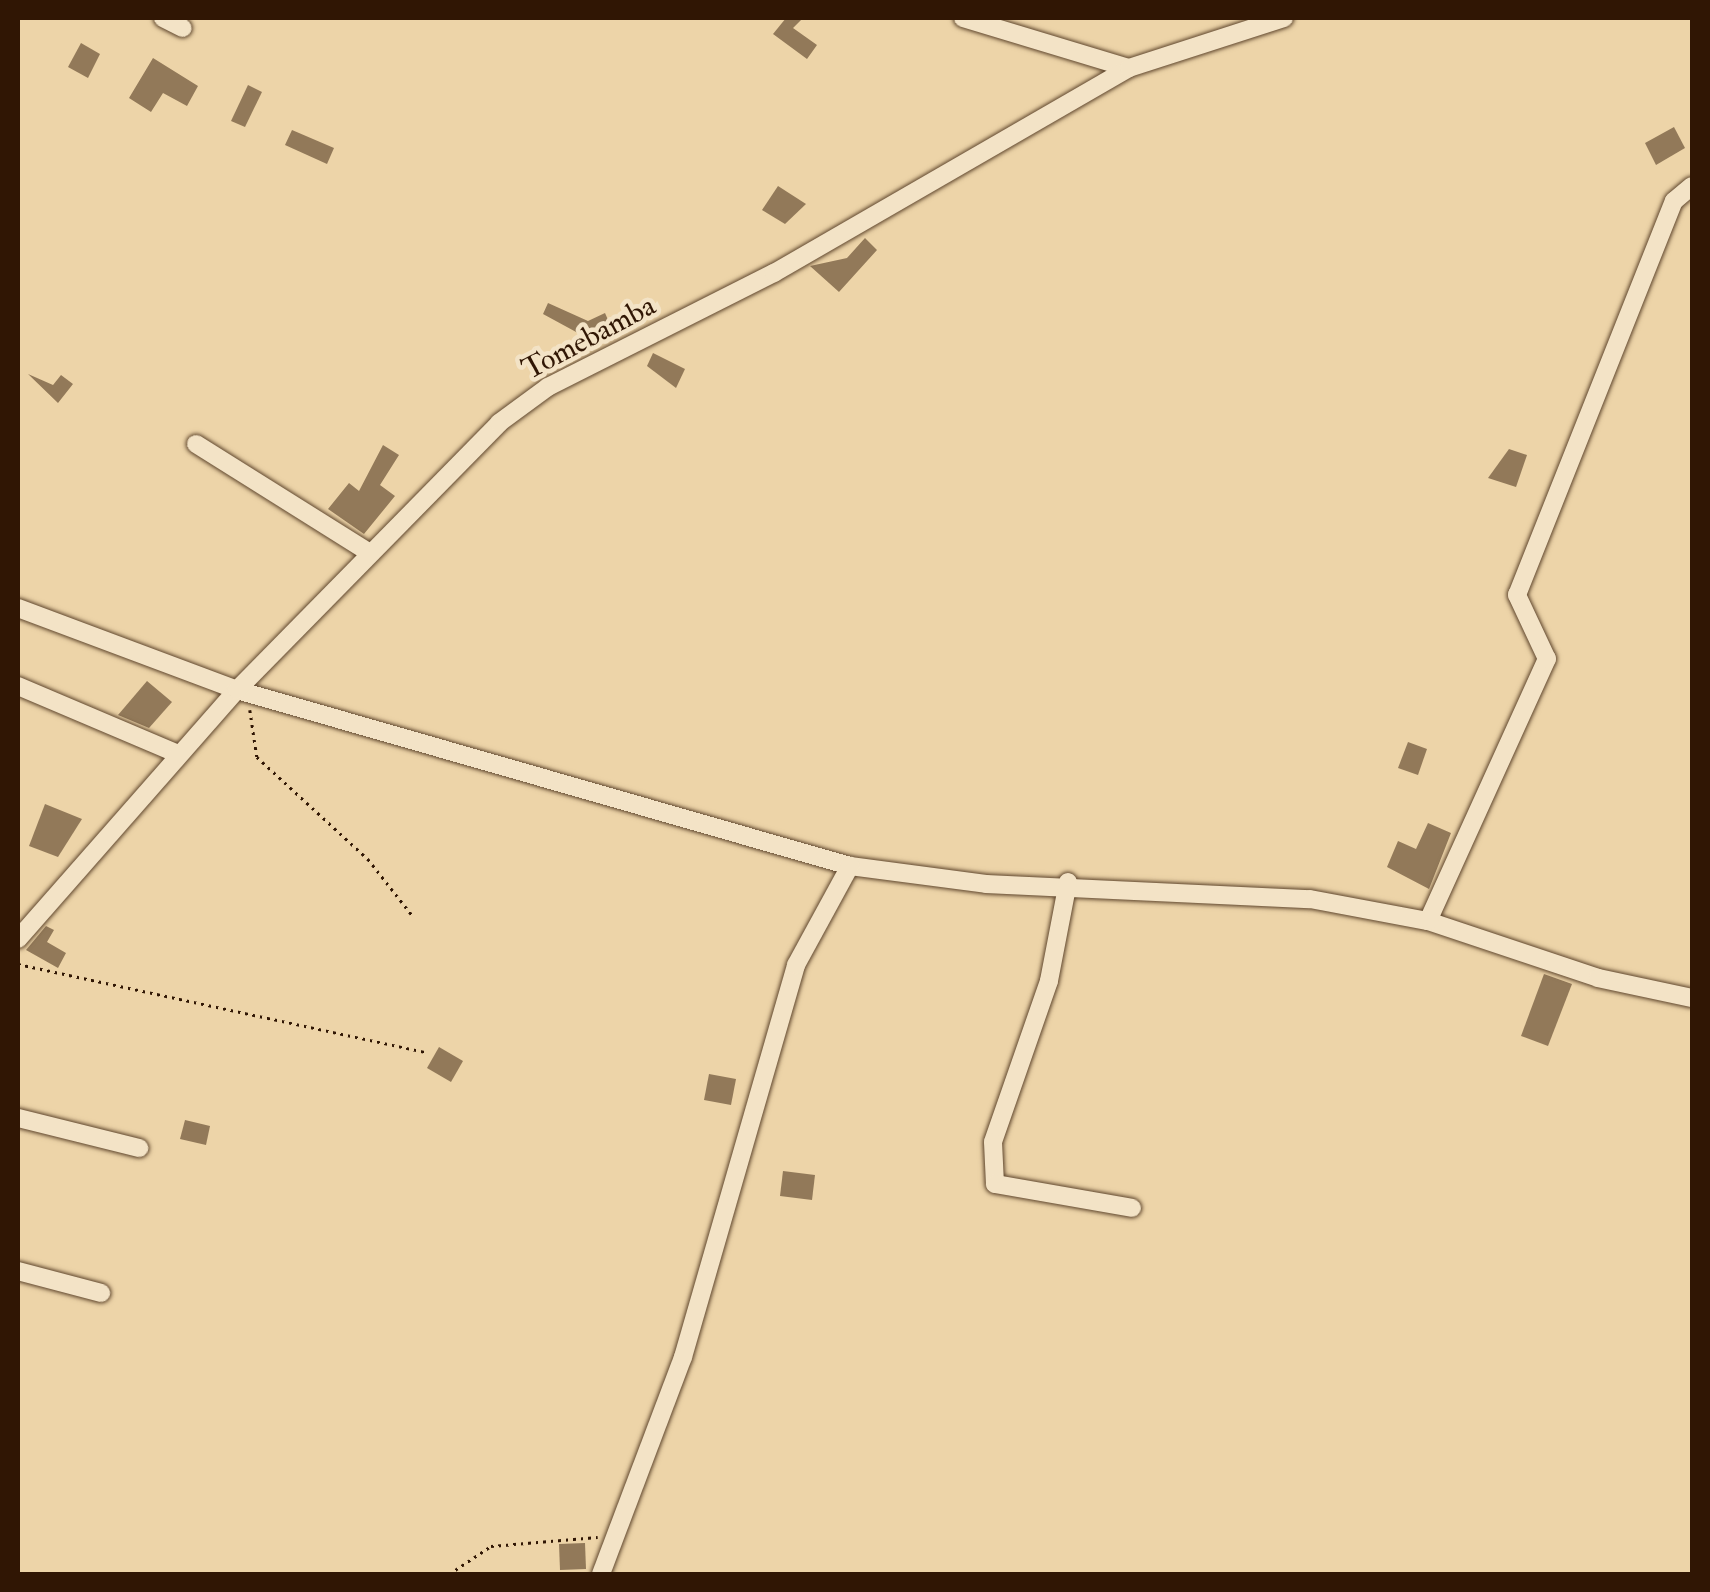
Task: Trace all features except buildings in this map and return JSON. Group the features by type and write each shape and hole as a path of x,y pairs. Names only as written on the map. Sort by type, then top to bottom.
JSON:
{"street":[{"path":"164,18 183,28"},
{"path":"962,18 1129,68"},
{"name":"Tomebamba","path":"18,939 25,915 178,754 247,692 370,552 548,387 774,273 1129,68 1284,18"},
{"path":"1428,921 1547,659 1517,594 1674,202 1692,186"},
{"path":"196,444 370,552"},
{"path":"18,608 247,692 850,866 986,884 1068,882 1310,899 1428,921 1598,978 1692,998"},
{"path":"18,686 178,754"},
{"path":"600,1574 682,1357 796,965 850,866"},
{"path":"1068,882 1049,981 993,1142 995,1184 1132,1208"},
{"path":"18,1118 139,1148"},
{"path":"18,1271 100,1294"}],"path":[{"path":"247,692 249,747 368,859 412,916"},
{"path":"18,964 425,1052"},
{"path":"449,1574 492,1546 615,1536"}]}
